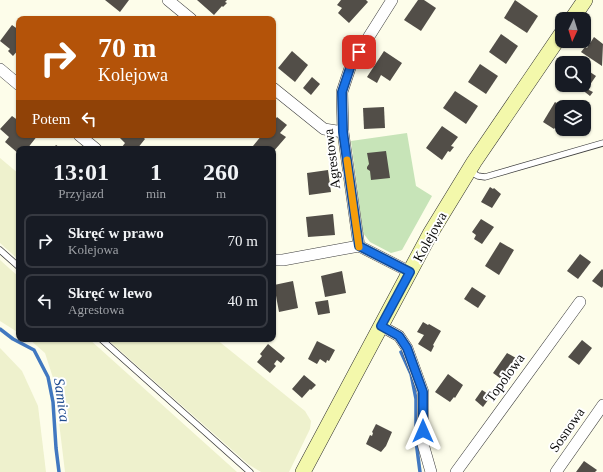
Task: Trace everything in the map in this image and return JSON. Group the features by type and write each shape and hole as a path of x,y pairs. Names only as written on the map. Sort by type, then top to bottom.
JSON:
{"street":[{"path":"168,0 187,16"},
{"name":"Agrestowa","path":"359,246 343,132 342,92 351,65 392,0"},
{"path":"577,12 585,0"},
{"name":"Kolejowa","path":"303,472 430,234 469,171 555,43"},
{"path":"0,69 16,82"},
{"path":"276,90 324,128 343,132"},
{"path":"83,138 92,146"},
{"path":"276,260 359,246 410,272"},
{"name":"Topolowa","path":"456,472 580,302"},
{"path":"381,326 399,336 407,348 423,392 423,444 432,472"},
{"name":"Sosnowa","path":"556,472 603,405"}],"lane":[{"path":"469,171 478,176 485,177 603,143"},
{"path":"0,250 16,264"},
{"path":"104,342 250,472"}],"green space":[{"path":"407,133 416,186 432,196 402,250 391,253 370,242 363,233 351,141"},
{"path":"0,158 16,171 16,257 0,243"},
{"path":"0,260 16,274 16,331 0,321"},
{"path":"32,342 92,342 237,472 65,472 54,381 45,353"},
{"path":"110,342 220,342 305,411 311,421 310,429 289,472 261,472 248,464"},
{"path":"0,348 22,371 38,406 46,472 0,472"}],"building":[{"path":"105,0 129,0 120,12"},
{"path":"197,0 227,0 225,2 227,3 214,15"},
{"path":"341,0 366,0 368,2 349,23 338,13 342,8 337,5"},
{"path":"418,0 424,0 436,8 421,31 404,20"},
{"path":"515,0 538,16 527,33 504,18"},
{"path":"12,25 16,28 16,52 13,56 8,51 10,49 0,41"},
{"path":"501,34 518,46 506,64 489,52"},
{"path":"594,37 603,44 602,66 591,59 591,56 587,56 581,52 584,48 591,48 591,42"},
{"path":"292,51 308,65 295,82 278,68"},
{"path":"384,51 402,63 390,81 381,75 377,83 367,77"},
{"path":"480,64 498,76 486,94 468,82"},
{"path":"591,73 596,76 591,83"},
{"path":"312,77 320,84 311,95 303,88"},
{"path":"455,91 478,106 466,124 443,108"},
{"path":"585,92 593,92 590,96"},
{"path":"555,102 555,128 554,129 543,122"},
{"path":"384,107 385,128 364,129 363,108"},
{"path":"12,116 16,119 16,138 36,138 29,146 16,146 16,151 5,142 9,137 0,129"},
{"path":"277,117 287,125 280,133 286,137 276,149 276,146 253,146 260,138 276,138"},
{"path":"442,126 458,137 451,146 454,147 450,152 448,151 442,160 426,148"},
{"path":"120,138 145,139 139,146 123,146 125,143"},
{"path":"386,151 390,178 371,180 370,171 367,169 369,164 367,153"},
{"path":"328,170 331,192 309,195 307,173"},
{"path":"490,187 493,189 494,188 501,194 492,208 481,202"},
{"path":"333,214 335,235 308,237 306,217"},
{"path":"481,219 494,227 482,244 474,239 476,235 472,232"},
{"path":"500,242 514,250 499,275 485,266"},
{"path":"580,254 591,262 578,279 567,271"},
{"path":"602,269 603,286 602,288 592,281"},
{"path":"342,271 346,293 325,297 321,276"},
{"path":"293,281 298,308 279,312 276,296 276,285"},
{"path":"472,287 486,296 478,308 464,299"},
{"path":"328,300 330,313 318,315 315,302"},
{"path":"423,322 441,331 433,345 434,346 431,352 418,344 424,335 417,332"},
{"path":"582,340 592,348 579,365 568,357"},
{"path":"317,341 335,350 329,361 327,360 326,363 320,359 317,364 308,359"},
{"path":"268,344 285,358 281,363 277,360 274,364 276,366 270,373 257,362 262,356 260,354"},
{"path":"507,353 516,358 515,359 518,361 504,381 493,373"},
{"path":"448,374 463,385 455,398 454,397 450,402 435,392"},
{"path":"304,375 316,385 302,398 292,389"},
{"path":"482,390 491,396 483,407 475,400"},
{"path":"376,424 392,432 386,446 381,452 366,444 370,435 372,436 372,432"},
{"path":"584,461 597,470 595,472 576,472"}],"waterway":[{"name":"Samica","path":"0,329 16,341"},
{"name":"Samica","path":"19,342 34,350 48,377 53,402 59,472"},
{"path":"401,352 411,374 416,399 416,441 420,472"}],"slow traffic":[{"path":"347,160 359,247"}],"route":[{"path":"359,52 351,65 342,92 343,132 359,246 410,272 381,326 399,336 407,348 423,392 423,431"}]}
